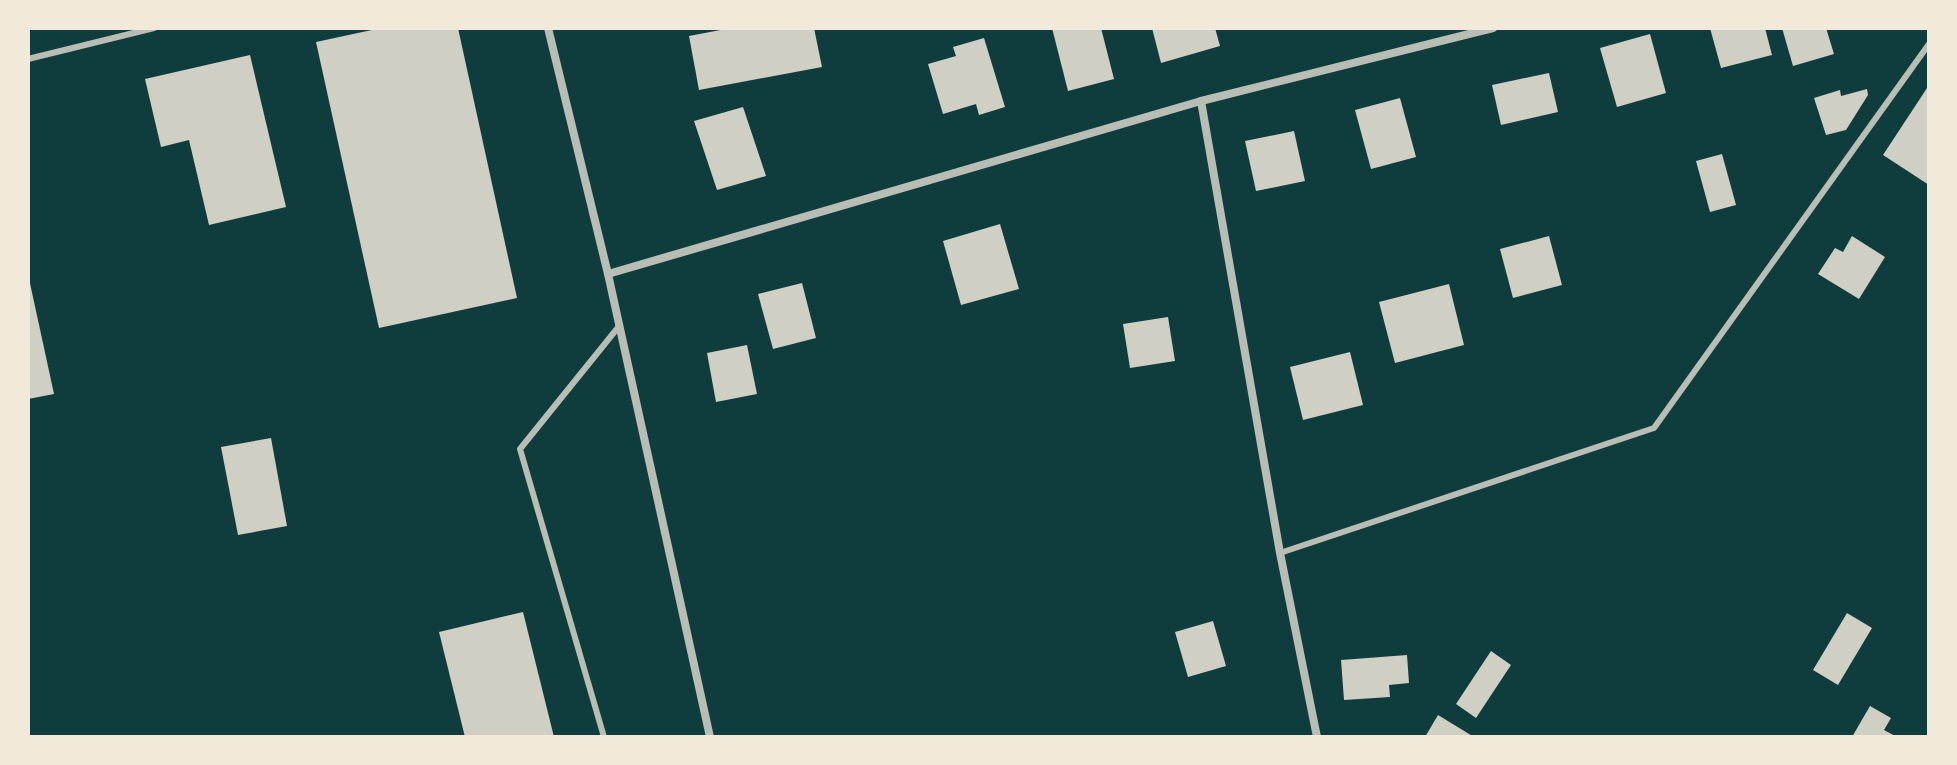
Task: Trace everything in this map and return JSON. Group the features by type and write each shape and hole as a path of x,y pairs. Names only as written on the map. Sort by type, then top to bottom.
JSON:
{"street":[{"path":"548,28 620,325 710,737"},
{"path":"608,274 1201,101 1493,28"},
{"path":"1201,101 1280,553 1317,737"}],"lane":[{"path":"28,59 154,28"},
{"path":"1280,553 1654,428 1929,44"},
{"path":"604,737 520,449 620,325"}],"building":[{"path":"381,28 458,28 517,298 379,328 316,42"},
{"path":"731,28 814,28 822,67 699,90 689,36"},
{"path":"1052,28 1101,28 1114,79 1068,91"},
{"path":"1152,28 1215,28 1220,46 1161,63"},
{"path":"1710,28 1765,28 1772,55 1721,68"},
{"path":"1782,28 1826,28 1834,54 1793,66"},
{"path":"1650,34 1666,93 1617,107 1600,48"},
{"path":"984,38 1005,107 979,115 976,104 943,114 928,64 956,56 953,47"},
{"path":"250,55 286,207 209,225 189,140 161,147 145,79"},
{"path":"1549,73 1558,112 1501,125 1492,85"},
{"path":"1929,85 1929,185 1883,155"},
{"path":"1867,89 1868,95 1846,130 1826,135 1814,98 1840,90 1841,96"},
{"path":"1400,98 1416,157 1371,169 1355,110"},
{"path":"743,107 766,176 717,190 694,121"},
{"path":"1294,131 1305,181 1256,191 1245,141"},
{"path":"1722,154 1736,205 1710,212 1696,161"},
{"path":"1000,224 1019,289 961,305 943,241"},
{"path":"1549,236 1562,285 1513,298 1500,249"},
{"path":"1852,236 1885,257 1859,299 1818,274 1835,248 1843,252"},
{"path":"28,274 54,394 28,399"},
{"path":"802,283 816,338 773,349 758,294"},
{"path":"1449,284 1464,345 1395,363 1379,302"},
{"path":"1168,317 1175,361 1130,368 1123,324"},
{"path":"747,345 757,394 716,402 707,353"},
{"path":"1350,352 1363,405 1303,420 1290,367"},
{"path":"271,438 287,526 238,535 221,447"},
{"path":"523,612 554,737 465,737 439,632"},
{"path":"1847,613 1872,628 1838,685 1813,670"},
{"path":"1213,621 1226,666 1188,677 1175,632"},
{"path":"1491,651 1511,665 1476,718 1456,704"},
{"path":"1407,655 1409,683 1389,685 1390,697 1344,700 1341,660"},
{"path":"1870,706 1891,718 1884,730 1897,737 1852,737"},
{"path":"1438,715 1474,737 1425,737"}]}
